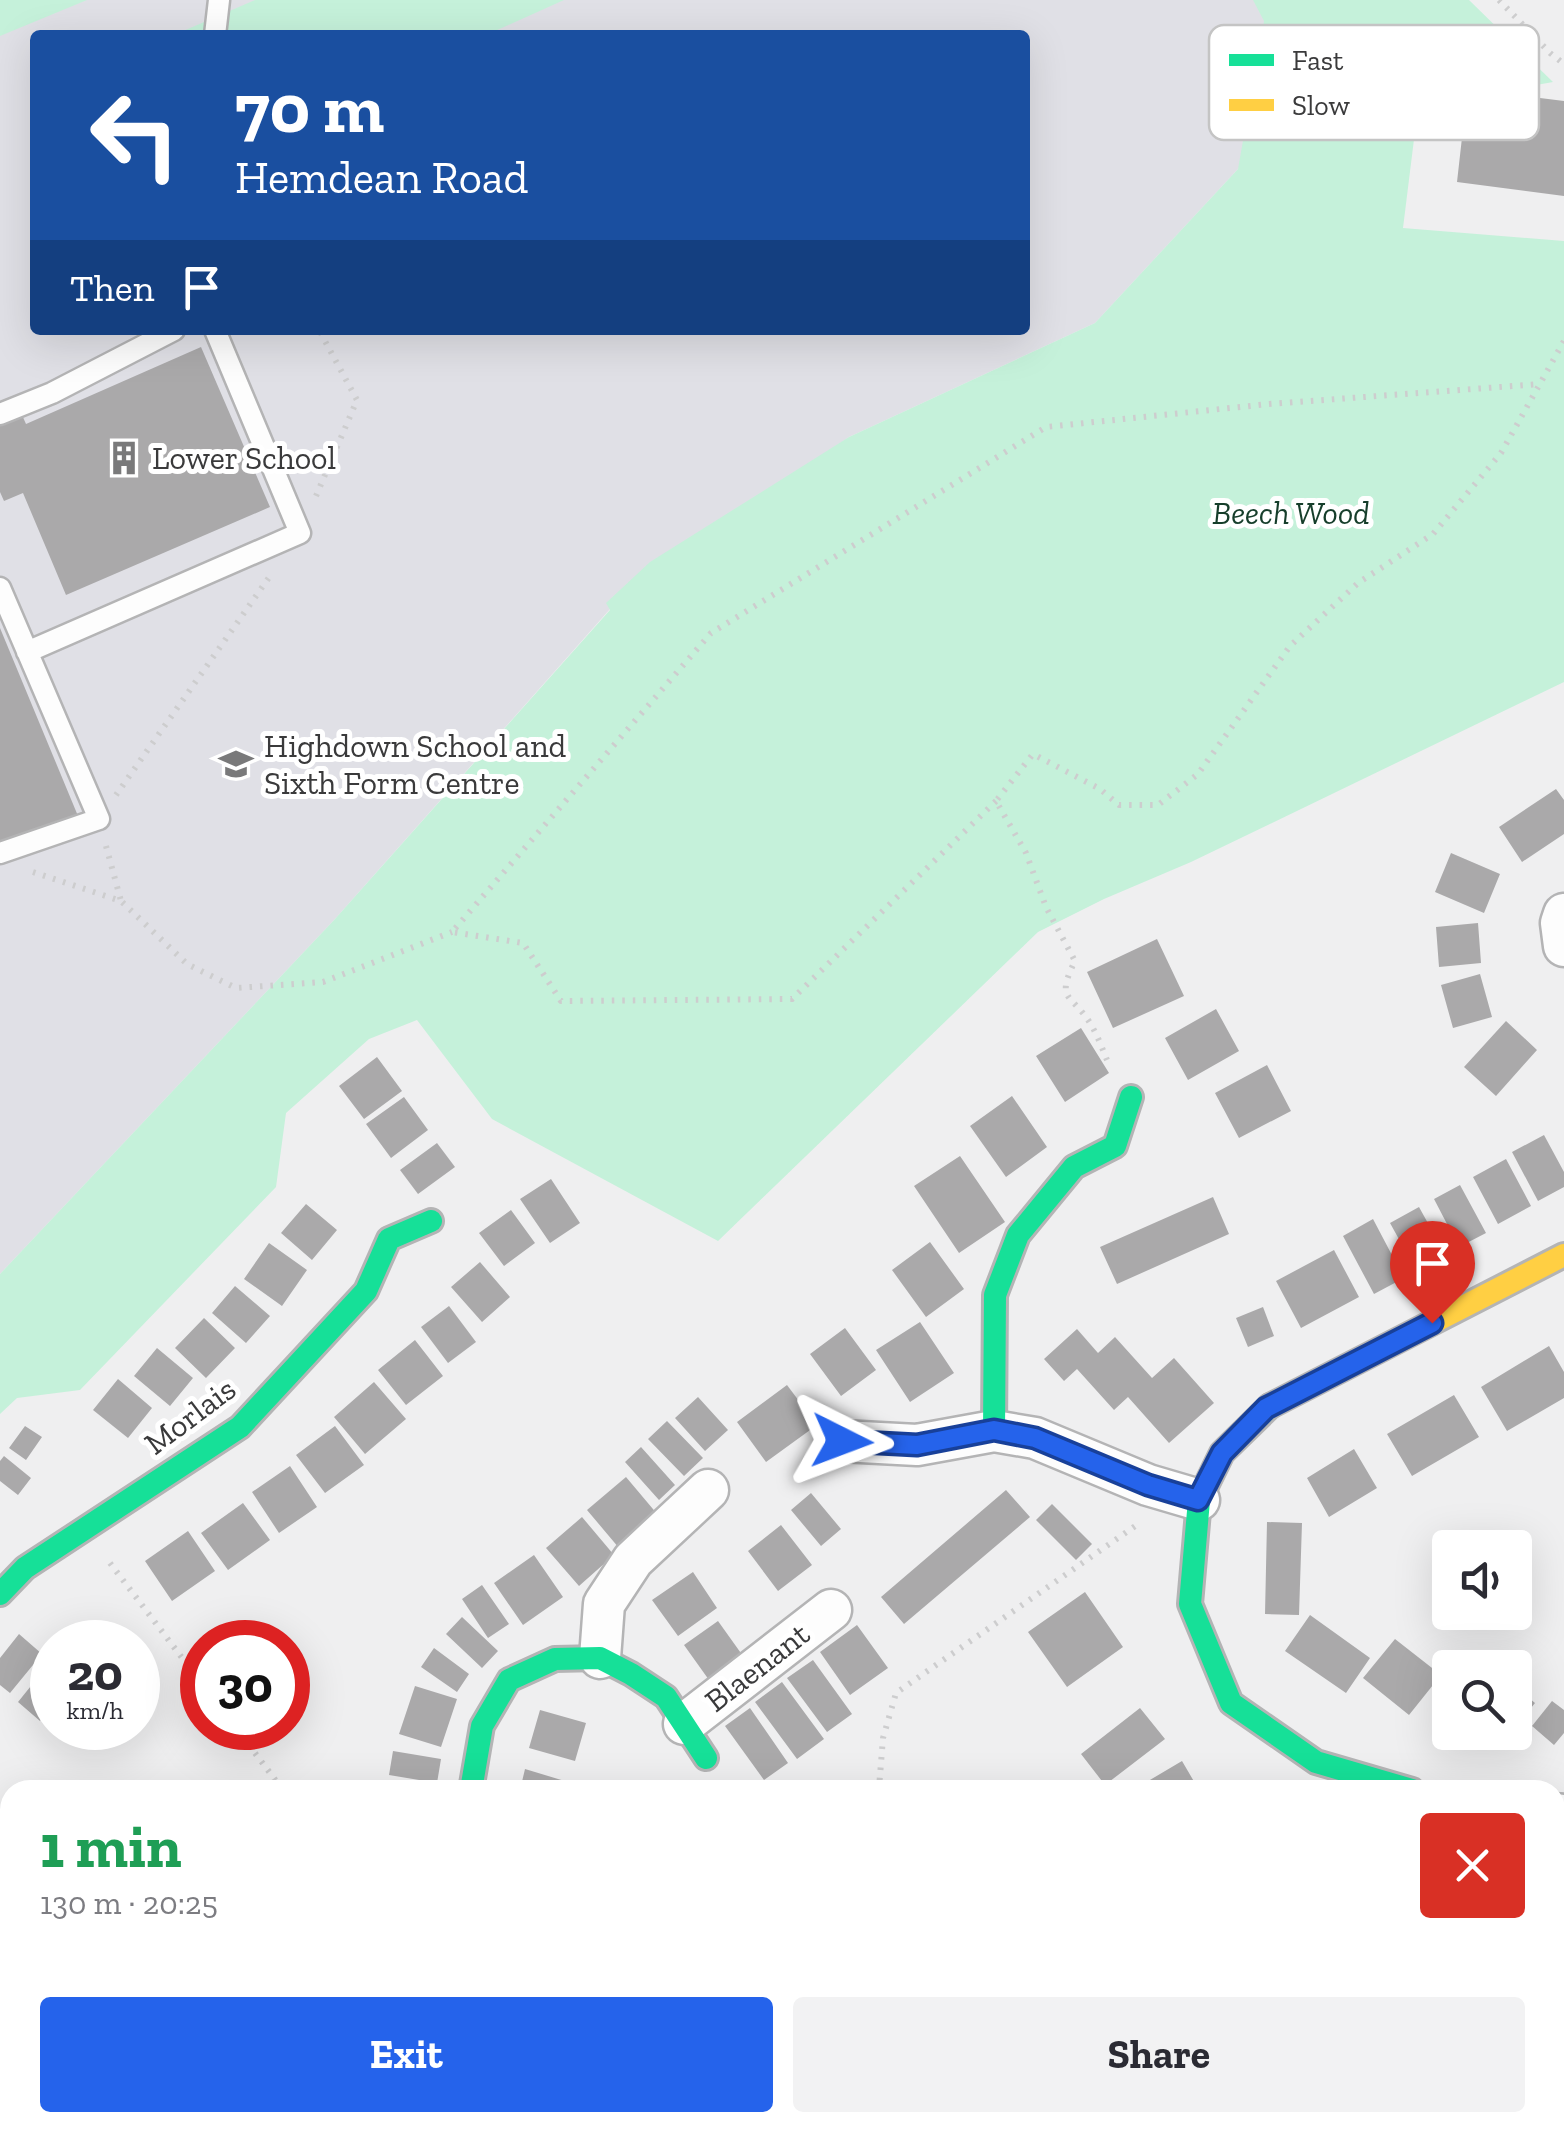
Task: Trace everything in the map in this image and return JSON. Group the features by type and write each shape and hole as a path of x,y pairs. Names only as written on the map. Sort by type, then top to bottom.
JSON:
{"street":[{"path":"1564,914 1564,946"},
{"path":"994,1430 995,1295 1018,1235 1074,1167 1116,1146 1131,1097"},
{"name":"Morlais","path":"0,1594 25,1568 240,1428 366,1291 390,1239 431,1221"},
{"path":"1378,1780 1316,1762 1232,1703 1190,1604 1198,1500 1222,1453 1266,1408 1564,1255"},
{"path":"842,1441 917,1445 994,1430 1035,1438 1148,1485 1198,1500"},
{"path":"472,1780 482,1726 510,1680 555,1659 600,1658 604,1604 633,1560 708,1490"},
{"name":"Blaenant","path":"684,1724 831,1610"},
{"name":"Blaenant","path":"600,1658 666,1698 706,1758"}],"lane":[{"path":"216,30 219,0"},
{"path":"0,414 52,393 164,335"},
{"path":"27,652 300,533 217,335"},
{"path":"0,588 99,819 0,852"}],"path":[{"path":"1499,0 1523,25"},
{"path":"1539,42 1564,64"},
{"path":"121,901 99,819 300,533 357,400 322,335"},
{"path":"452,932 523,944 561,1001 792,999 996,801 1033,754 1100,788 1119,805 1158,805 1198,774 1290,646 1358,583 1433,534 1502,453 1564,341"},
{"path":"17,868 121,901 187,964 236,988 323,982 452,932 710,633 1046,427 1269,404 1541,384"},
{"path":"996,801 1026,853 1046,906 1075,960 1065,980 1066,997 1090,1023 1108,1062"},
{"path":"880,1780 883,1738 896,1694 1139,1523 1198,1500"},
{"path":"85,1530 180,1655"},
{"path":"253,1750 275,1780"}],"shaded area":[{"name":"Highdown School and Sixth Form Centre","path":"0,0 1330,0 1316,25 1209,25 1209,140 1254,140 1238,169 1095,323 849,437 610,609 335,919 0,1274"}],"green space":[{"path":"0,0 87,0 0,36"},
{"path":"255,0 564,0 497,30 186,30"},
{"name":"Beech Wood","path":"1253,0 1469,0 1495,25 1263,25"},
{"name":"Beech Wood","path":"1539,68 1553,82 1539,85"},
{"name":"Beech Wood","path":"1243,140 1414,140 1403,228 1564,241 1564,682 1038,932 718,1241 492,1119 417,1020 369,1039 286,1113 276,1187 80,1390 17,1398 0,1414 0,1274 335,919 610,610 606,603 650,562 849,437 1095,323 1238,169"}],"building":[{"path":"1539,98 1564,101 1564,196 1457,182 1462,140 1539,140"},
{"name":"Lower School","path":"201,347 270,507 66,595 23,493 4,501 0,492 0,425 22,415 26,424"},
{"path":"0,628 78,816 0,849"},
{"path":"1556,789 1564,800 1564,834 1522,862 1499,827"},
{"path":"1451,853 1500,874 1484,913 1435,892"},
{"path":"1478,923 1481,963 1439,967 1436,927"},
{"path":"1157,939 1184,996 1113,1028 1087,972"},
{"path":"1480,974 1492,1017 1453,1028 1441,985"},
{"path":"1216,1009 1239,1051 1188,1080 1165,1038"},
{"path":"1506,1021 1537,1050 1496,1096 1464,1067"},
{"path":"1081,1028 1109,1073 1065,1102 1036,1056"},
{"path":"377,1057 402,1091 364,1119 339,1086"},
{"path":"1267,1065 1291,1111 1239,1138 1215,1093"},
{"path":"1012,1096 1047,1147 1006,1177 970,1126"},
{"path":"404,1097 428,1130 391,1158 366,1124"},
{"path":"1544,1135 1564,1172 1564,1187 1538,1201 1512,1152"},
{"path":"437,1143 455,1167 418,1194 400,1170"},
{"path":"960,1156 1005,1222 959,1253 914,1186"},
{"path":"1506,1159 1531,1206 1498,1224 1473,1177"},
{"path":"551,1179 580,1223 550,1243 520,1199"},
{"path":"1460,1185 1486,1233 1459,1247 1434,1199"},
{"path":"1213,1197 1229,1234 1117,1284 1100,1247"},
{"path":"306,1204 337,1230 312,1260 281,1233"},
{"path":"1419,1207 1445,1254 1416,1270 1390,1223"},
{"path":"511,1210 535,1243 504,1266 479,1233"},
{"path":"1373,1219 1404,1278 1374,1294 1343,1236"},
{"path":"930,1242 964,1289 926,1317 892,1270"},
{"path":"269,1243 307,1270 282,1306 244,1279"},
{"path":"1334,1250 1359,1297 1301,1328 1276,1281"},
{"path":"480,1262 510,1297 482,1322 451,1287"},
{"path":"235,1286 270,1316 246,1343 212,1313"},
{"path":"449,1306 476,1342 448,1363 421,1327"},
{"path":"1263,1307 1274,1336 1248,1347 1236,1318"},
{"path":"204,1318 235,1348 206,1378 175,1348"},
{"path":"920,1322 954,1373 910,1402 876,1350"},
{"path":"845,1328 876,1370 841,1396 810,1354"},
{"path":"1077,1329 1098,1353 1115,1337 1152,1378 1174,1358 1214,1403 1169,1443 1128,1397 1114,1410 1077,1369 1064,1381 1044,1359"},
{"path":"415,1340 443,1376 406,1405 378,1370"},
{"path":"1549,1346 1564,1372 1564,1398 1507,1431 1481,1387"},
{"path":"157,1348 193,1378 170,1406 134,1376"},
{"path":"118,1379 152,1408 128,1438 93,1410"},
{"path":"374,1382 406,1419 365,1454 334,1417"},
{"path":"787,1385 817,1425 766,1462 737,1422"},
{"path":"1454,1395 1479,1437 1412,1476 1387,1434"},
{"path":"698,1397 728,1430 705,1451 675,1418"},
{"path":"667,1421 703,1458 684,1476 648,1439"},
{"path":"25,1426 42,1437 26,1460 9,1448"},
{"path":"335,1426 364,1465 325,1493 296,1455"},
{"path":"641,1447 675,1485 659,1500 625,1462"},
{"path":"1354,1449 1377,1488 1329,1517 1307,1478"},
{"path":"4,1456 31,1478 18,1495 0,1481 0,1461"},
{"path":"290,1466 317,1507 279,1533 252,1492"},
{"path":"626,1477 658,1515 619,1548 587,1510"},
{"path":"1006,1490 1030,1517 904,1624 881,1597"},
{"path":"811,1493 841,1529 821,1546 791,1510"},
{"path":"243,1503 270,1540 228,1570 201,1533"},
{"path":"1052,1504 1092,1544 1076,1560 1036,1520"},
{"path":"582,1517 614,1555 579,1586 546,1548"},
{"path":"1267,1522 1302,1523 1299,1615 1265,1614"},
{"path":"781,1525 812,1565 778,1591 748,1551"},
{"path":"188,1531 215,1571 172,1601 145,1561"},
{"path":"534,1555 563,1597 523,1625 494,1583"},
{"path":"693,1572 717,1608 678,1636 652,1600"},
{"path":"482,1585 509,1624 488,1638 462,1599"},
{"path":"1085,1592 1123,1647 1067,1687 1028,1632"},
{"path":"1310,1615 1370,1658 1346,1693 1285,1651"},
{"path":"462,1617 498,1651 482,1668 446,1634"},
{"path":"718,1621 743,1656 709,1680 684,1645"},
{"path":"857,1625 888,1668 850,1695 820,1652"},
{"path":"19,1634 30,1644 30,1669 10,1693 0,1685 0,1658"},
{"path":"1395,1639 1432,1668 1432,1686 1409,1715 1363,1678"},
{"path":"434,1648 469,1674 457,1692 421,1667"},
{"path":"813,1660 852,1714 827,1732 787,1678"},
{"path":"782,1682 824,1739 797,1759 755,1702"},
{"path":"415,1686 457,1699 441,1747 399,1734"},
{"path":"30,1687 30,1712 18,1702"},
{"path":"1552,1701 1564,1710 1564,1733 1554,1745 1532,1726"},
{"path":"750,1708 788,1763 764,1780 725,1726"},
{"path":"1140,1708 1165,1739 1112,1780 1101,1780 1081,1754"},
{"path":"540,1710 586,1723 575,1761 529,1748"},
{"path":"393,1751 441,1759 438,1780 389,1775"},
{"path":"1182,1761 1193,1780 1150,1780"},
{"path":"525,1769 561,1780 522,1780"}],"traffic: fast":[{"path":"994,1431 995,1295 1018,1235 1074,1167 1115,1146 1131,1097"},
{"path":"0,1594 25,1568 240,1427 366,1291 389,1239 431,1221"},
{"path":"1270,1406 1222,1453 1199,1500 1190,1604 1231,1703 1316,1762 1378,1780"},
{"path":"473,1780 482,1726 509,1680 555,1659 600,1658 631,1674 666,1697 706,1758"}],"traffic: slow":[{"path":"1270,1406 1564,1255"}],"place":[{"name":"Lower School","path":"124,458"},
{"name":"Highdown School and Sixth Form Centre","path":"236,764"}],"route":[{"path":"842,1441 917,1445 994,1430 1035,1438 1148,1485 1198,1500 1222,1453 1266,1408 1432,1323"}]}
